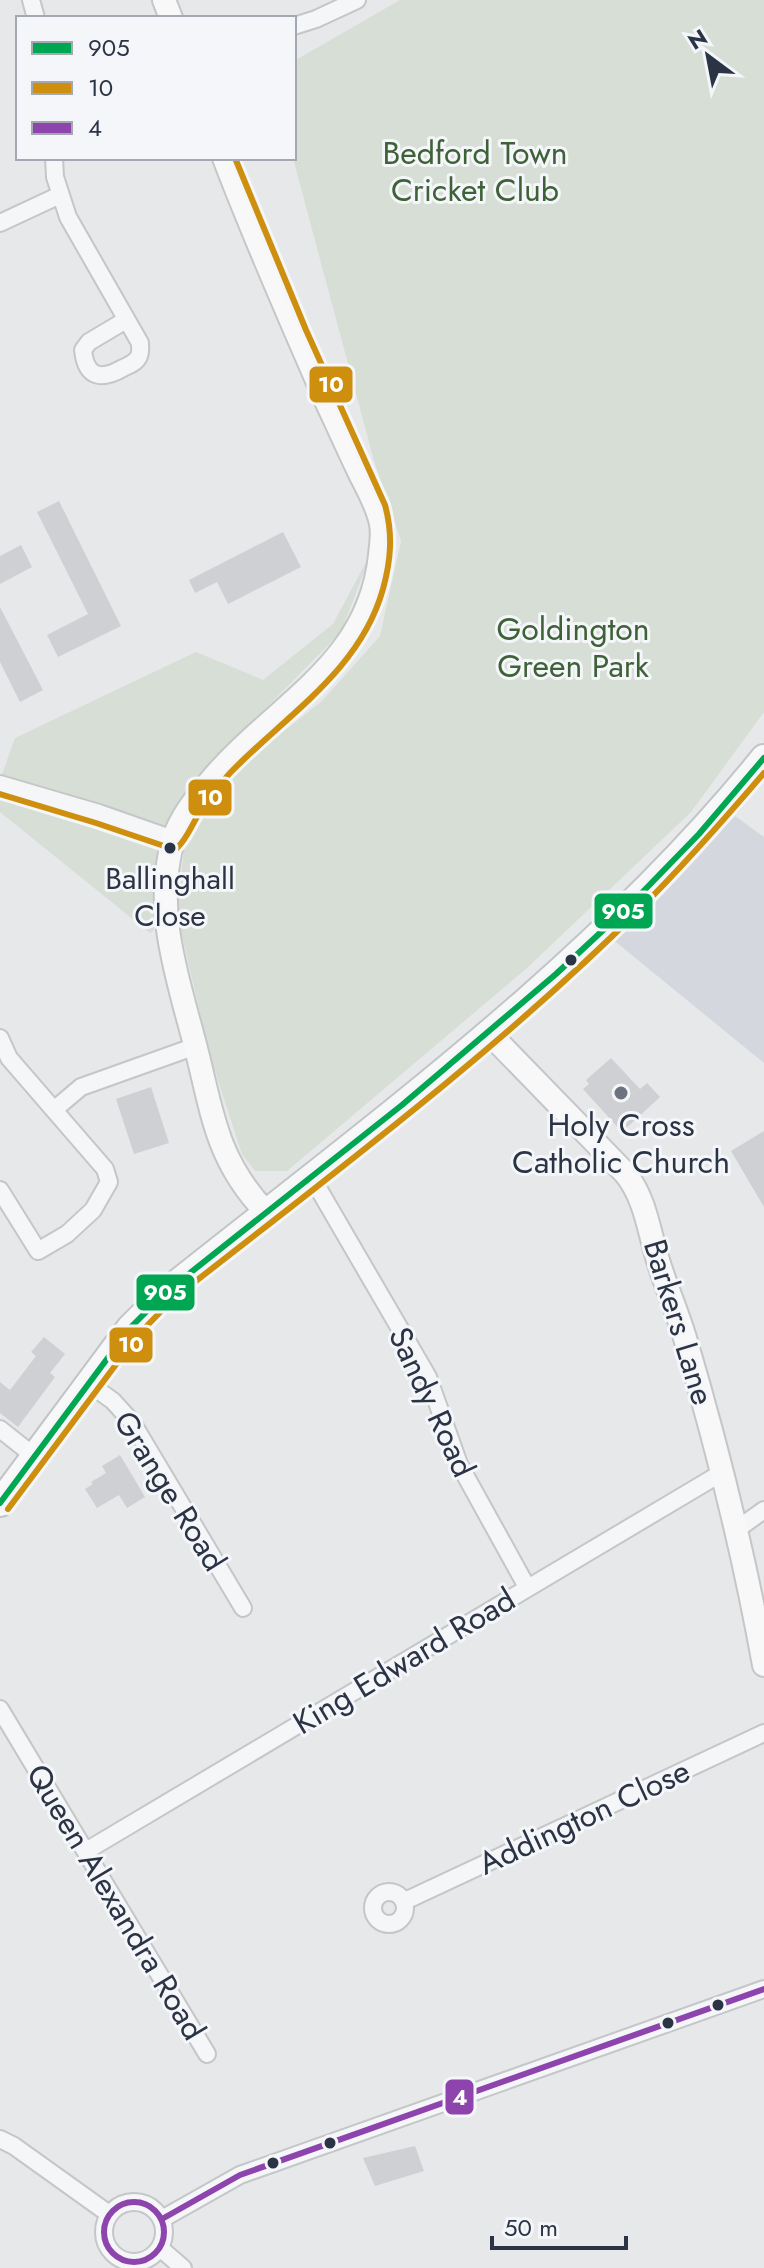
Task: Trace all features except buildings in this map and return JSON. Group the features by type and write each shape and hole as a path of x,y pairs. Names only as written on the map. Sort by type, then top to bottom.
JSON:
{"main road":[{"path":"0,1503 130,1328 166,1292 490,1034 693,841 764,758"}],"street":[{"path":"296,25 357,0"},
{"path":"54,160 60,195 68,217 126,320"},
{"path":"225,160 246,218 382,526 374,592 355,634 325,672 221,768 194,800 173,839 166,877 165,918 211,1116 226,1155 247,1192 266,1212"},
{"path":"0,223 60,195"},
{"path":"0,784 173,839"},
{"name":"Barkers Lane","path":"490,1034 634,1184 647,1214 657,1257 684,1335 723,1472 763,1656"},
{"path":"0,1038 9,1058 105,1169 109,1182 93,1210 67,1234 38,1251 0,1190"},
{"path":"55,1109 81,1087 196,1046"},
{"name":"Sandy Road","path":"311,1176 428,1377 459,1464 527,1587"},
{"name":"Grange Road","path":"88,1383 113,1401 132,1422 243,1608"},
{"path":"0,1429 34,1456"},
{"name":"King Edward Road","path":"86,1851 723,1472"},
{"path":"736,1530 764,1510"},
{"name":"Queen Alexandra Road","path":"0,1709 207,2054"},
{"name":"Addington Close","path":"405,1901 764,1733"},
{"path":"162,2219 240,2175 764,1989"},
{"path":"0,2139 109,2214"},
{"path":"125,2202 147,2204 162,2219 164,2235 160,2248 148,2259 114,2263 103,2230 109,2214 125,2202"},
{"path":"160,2248 183,2268"}],"shaded area":[{"path":"735,816 764,837 764,1063 611,938"}],"green space":[{"name":"Goldington Green Park","path":"400,0 764,0 764,712 691,812 527,968 287,1171 255,1171 242,1154 210,1056 177,914 184,849 207,803 241,764 321,702 380,636 401,541 374,461 294,160 296,160 296,60"},
{"path":"372,551 341,632 199,776 177,808 158,927 150,933 0,812 0,780 15,738 196,652 263,680 333,624"}],"transit line":[{"name":"10","path":"0,794 177,848 225,778 339,668 372,618 383,589 390,547 385,505 306,330 236,160"},
{"name":"905","path":"0,1503 130,1328 166,1292 402,1105 556,974 629,906 699,834 764,758"},
{"name":"10","path":"8,1509 138,1335 173,1299 352,1160 526,1015 654,895 764,773"},
{"name":"4","path":"162,2219 240,2175 764,1989"},
{"name":"4","path":"134,2202 145,2204 155,2211 162,2221 164,2232 162,2243 155,2253 145,2260 134,2262 123,2260 113,2253 106,2243 104,2232 106,2221 113,2211 123,2204 134,2202"}],"place":[{"name":"Ballinghall Close","path":"170,848"},
{"name":"Holy Cross Catholic Church","path":"621,1093"}],"park label":[{"name":"Bedford Town Cricket Club","path":"475,172"}]}
